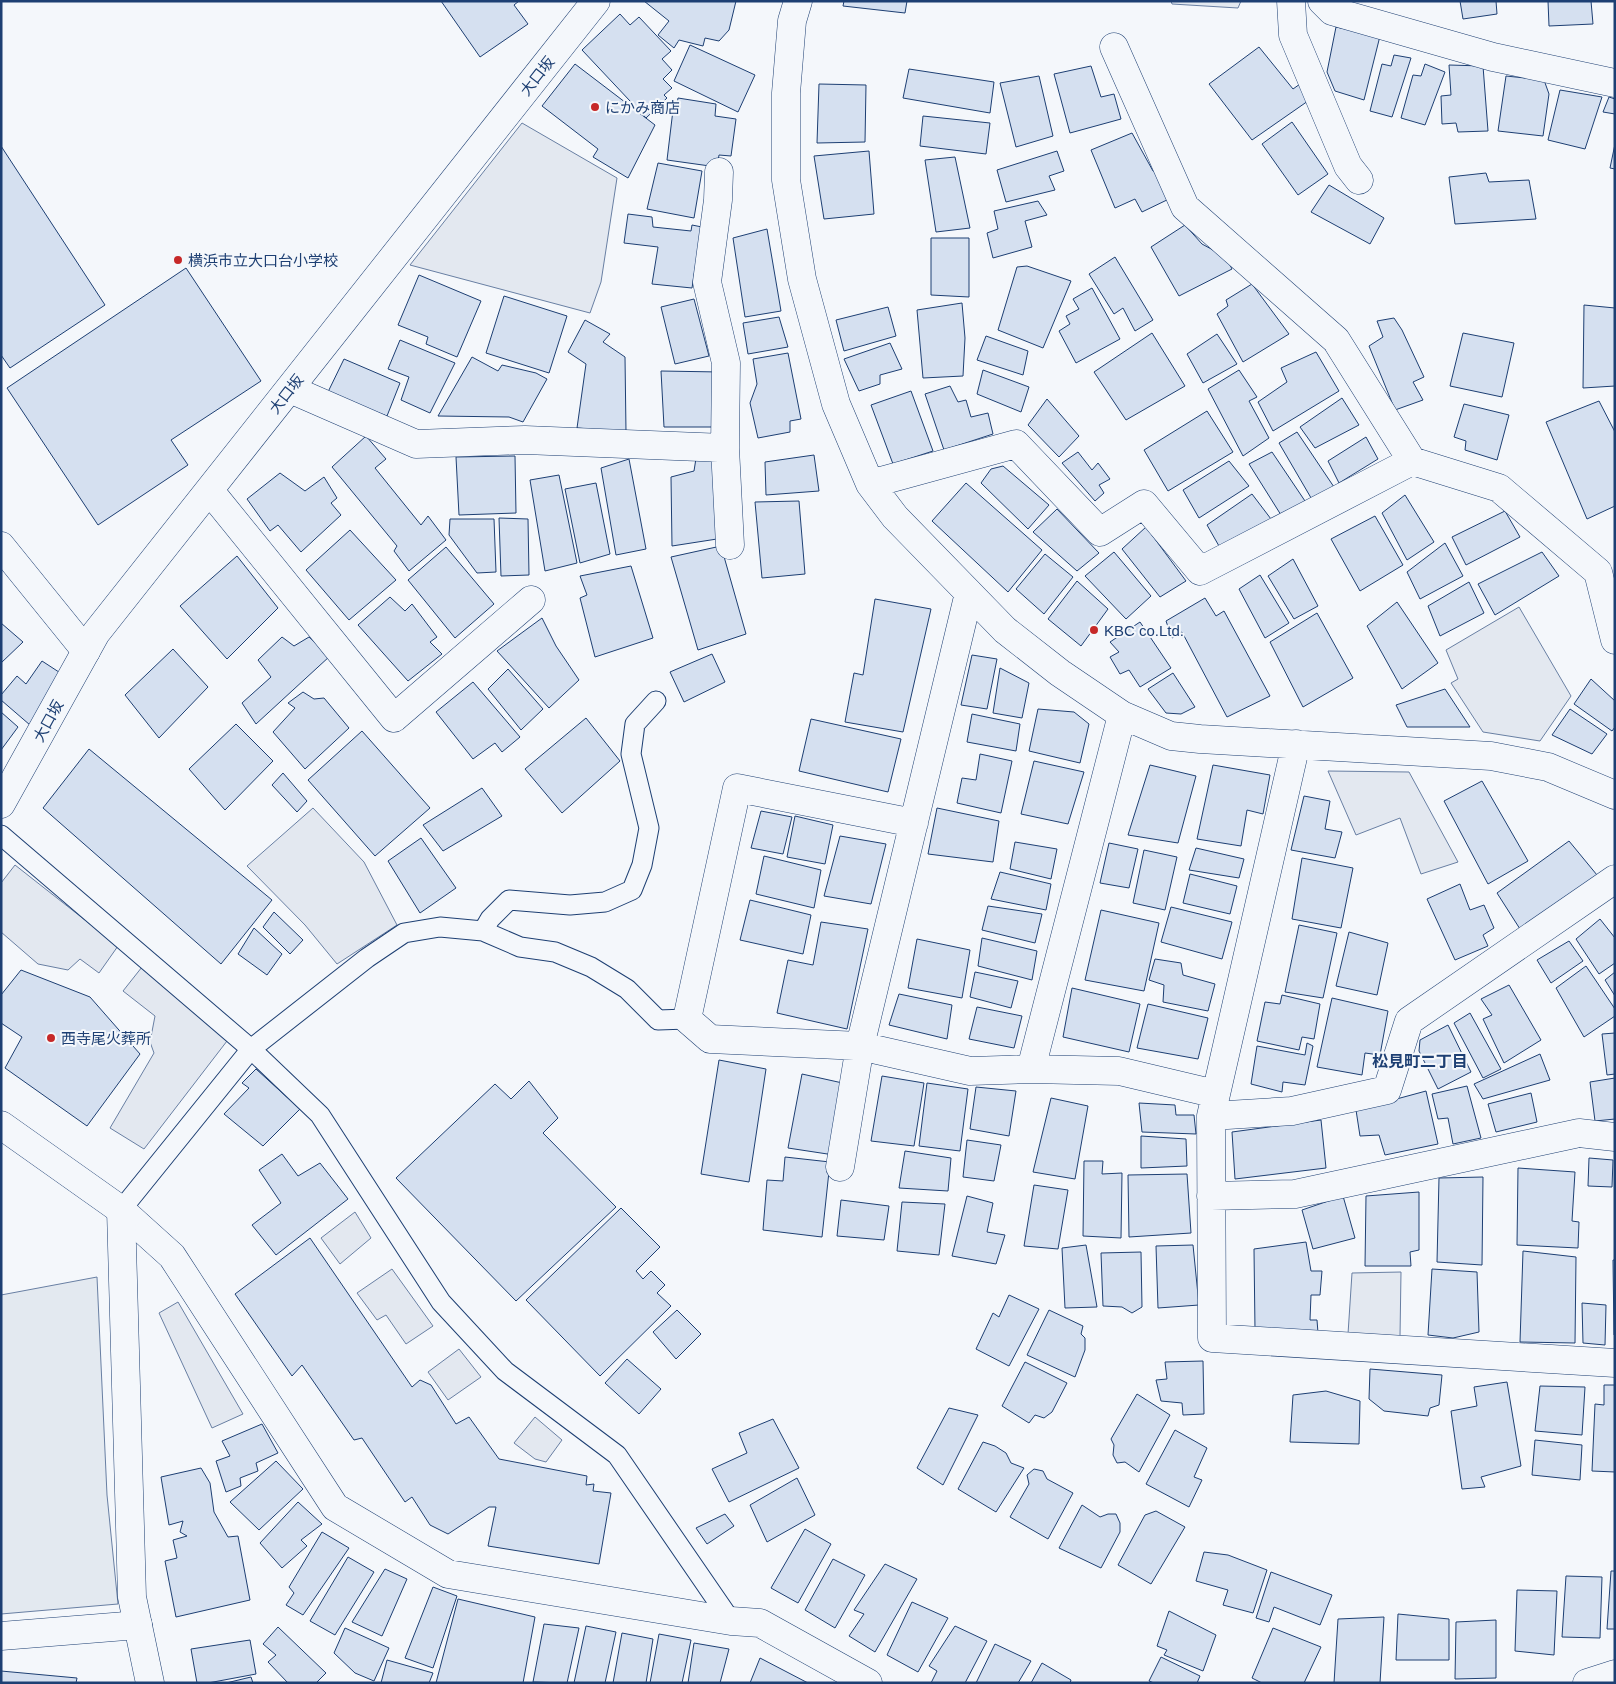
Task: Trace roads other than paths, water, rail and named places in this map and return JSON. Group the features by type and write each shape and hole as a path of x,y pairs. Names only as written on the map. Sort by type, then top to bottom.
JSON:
{"street":[{"name":"大口坂","path":"1,804 96,633 596,1"},
{"path":"798,1 792,21 786,93 786,180 802,279 836,404 870,484 895,517 1005,630 1060,673 1122,715 1172,736 1200,740 1491,756 1548,767 1615,795"},
{"path":"1291,1 1293,35 1348,166 1359,180"},
{"path":"1322,1 1332,11 1493,57 1615,83"},
{"path":"1114,47 1185,207 1336,340 1412,460 1499,488 1598,572 1615,640"},
{"path":"719,172 718,200 707,282 726,363 725,448 730,545"},
{"path":"290,389 416,444 525,440 725,448"},
{"path":"870,484 1016,444 1100,532 1144,504 1200,571 1412,460"},
{"path":"210,491 394,718 531,600"},
{"path":"1,546 86,651"},
{"path":"840,1167 860,1046 969,593"},
{"path":"1031,1069 1122,715"},
{"path":"1296,744 1213,1105 1212,1338 1615,1363"},
{"path":"914,823 737,788 687,1020 710,1039 860,1046 970,1071 1031,1069 1119,1071 1213,1105 1292,1110 1387,1090 1409,1022 1615,879"},
{"path":"1,1125 121,1210 172,1256 336,1507 448,1574 731,1621 760,1624 868,1683"},
{"path":"1212,1196 1295,1194 1579,1133 1615,1137"},
{"path":"121,1210 132,1597 150,1683"},
{"path":"1,1636 138,1625"},
{"path":"1587,1683 1615,1674"}],"lane":[{"path":"482,932 490,919 509,900 570,905 605,902 632,890 642,865 649,828 630,754 634,724 656,701"},
{"path":"1,836 251,1049 320,1115 440,1302 505,1371 616,1455 731,1621"},
{"path":"121,1210 251,1049 367,958 404,933 440,927 482,932 520,947 555,952 591,967 627,989 658,1020 687,1020"}],"place":[{"name":"にかみ商店","path":"595,107"},
{"name":"横浜市立大口台小学校","path":"178,260"},
{"name":"KBC co.Ltd.","path":"1094,630"},
{"name":"西寺尾火葬所","path":"51,1038"}],"district":[{"name":"松見町二丁目","path":"1420,1061"}]}
